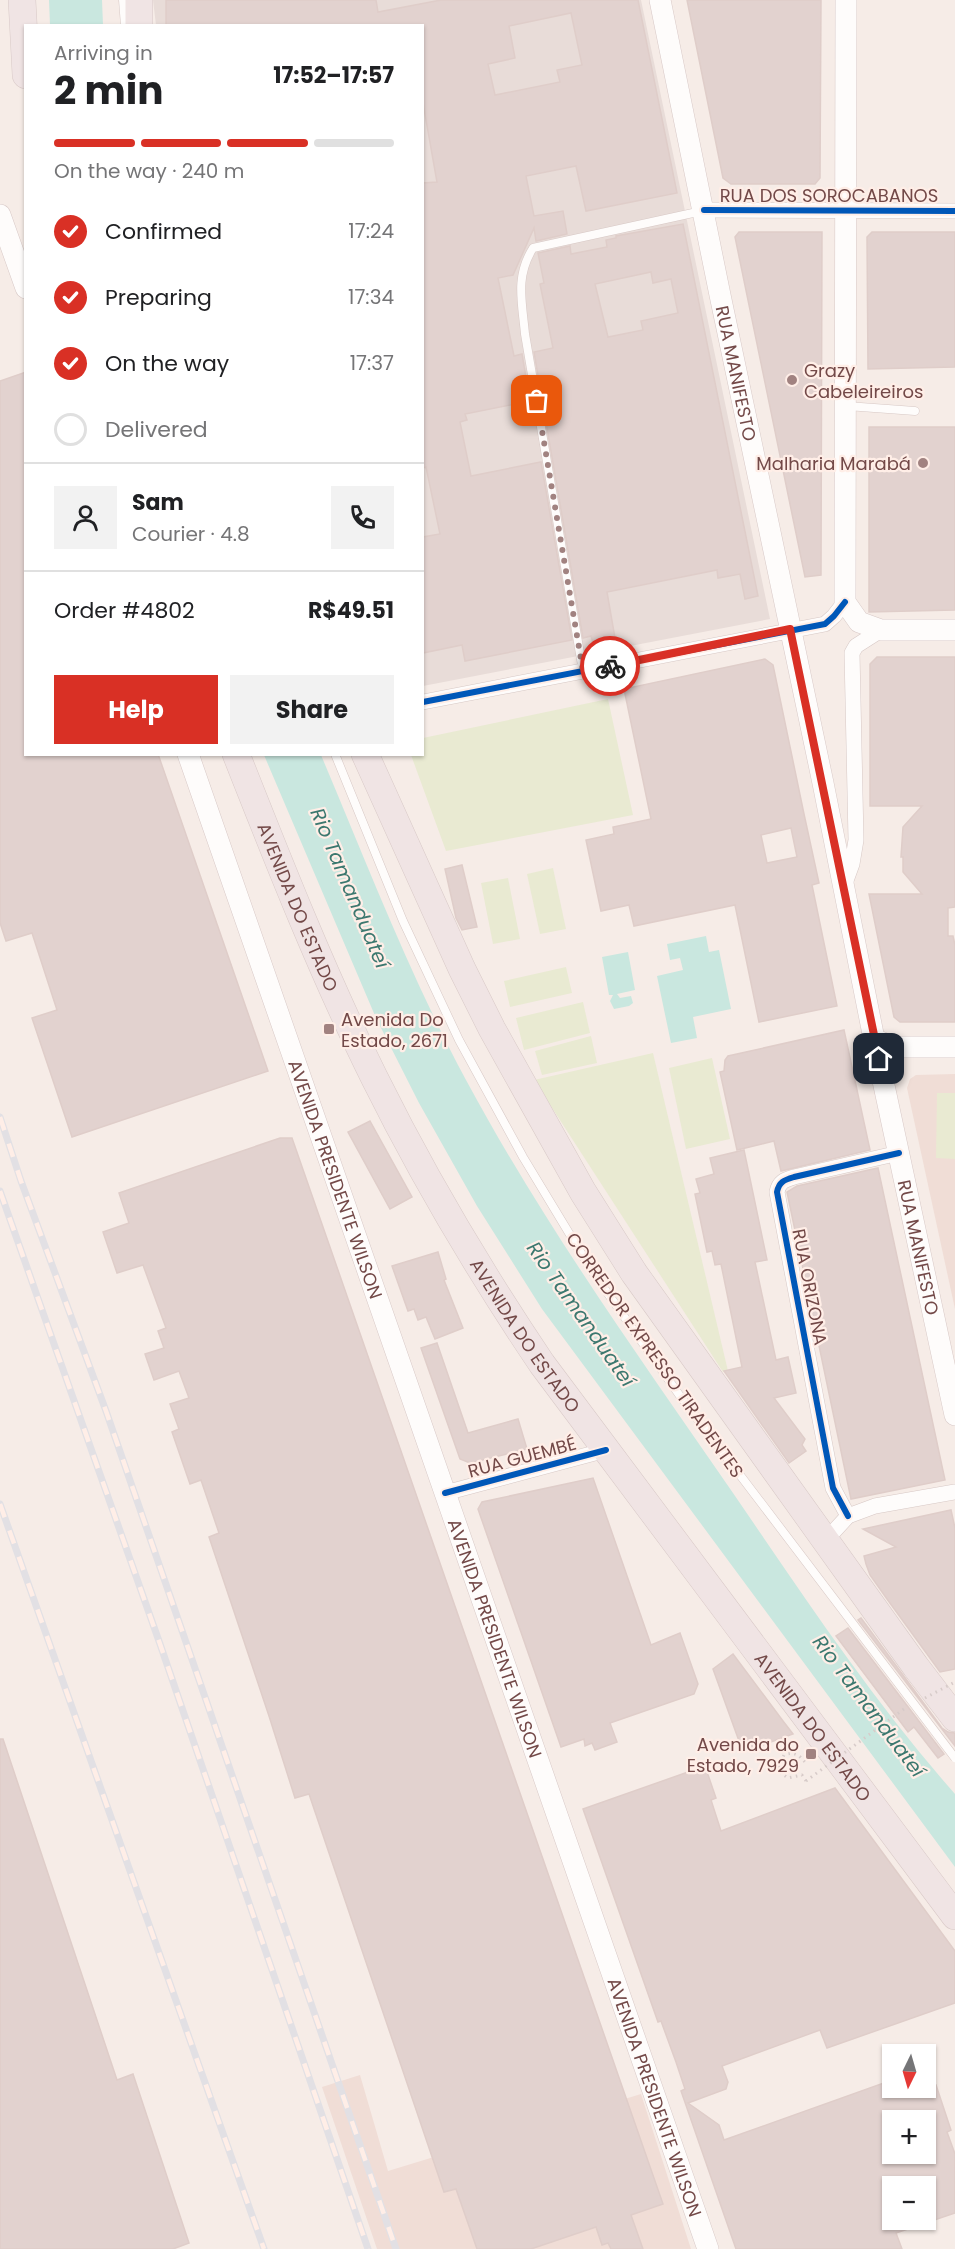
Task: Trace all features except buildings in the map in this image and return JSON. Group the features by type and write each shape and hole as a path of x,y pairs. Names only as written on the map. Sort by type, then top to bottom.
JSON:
{"highway":[{"path":"22,0 24,38"},
{"path":"139,0 140,24"},
{"name":"AVENIDA DO ESTADO","path":"237,756 308,932 374,1077 436,1193 492,1290 542,1364 955,1916"},
{"path":"366,756 477,999 508,1060 583,1192 634,1274 825,1541 954,1715"}],"main road":[{"name":"RUA MANIFESTO","path":"660,0 874,1039 955,1415"},
{"path":"846,0 845,602 859,622 881,630 955,630"},
{"path":"0,215 24,282"},
{"name":"AVENIDA PRESIDENTE WILSON","path":"189,756 708,2249"},
{"path":"874,1039 885,1046 955,1047"},
{"path":"883,1079 888,1061 898,1047"}],"street":[{"name":"RUA DOS SOROCABANOS","path":"704,210 955,210"},
{"path":"424,702 825,624 845,602"},
{"name":"RUA MANIFESTO","path":"844,886 852,864 856,840 851,658 856,646 881,630"},
{"name":"RUA ORIZONA","path":"848,1516 833,1488 777,1192 778,1185 783,1180 899,1154"},
{"name":"RUA GUEMBÉ","path":"445,1493 606,1450"},
{"path":"825,1541 848,1516 874,1506 955,1492"}],"lane":[{"path":"123,0 125,24"},
{"path":"583,671 525,334 520,285 524,262 533,248 704,210"},
{"path":"846,405 915,411"},
{"name":"CORREDOR EXPRESSO TIRADENTES","path":"336,756 403,921 459,1040 523,1157 592,1271 680,1395 955,1758"}],"path":[{"path":"919,1701 955,1682"},
{"path":"805,1762 795,1754 784,1755 779,1765 781,1773 788,1778 802,1775 806,1781 910,1706"}],"shaded area":[{"path":"153,0 641,0 770,619 424,686 424,24 156,24"},
{"path":"955,1074 955,1309 907,1088 910,1079 916,1075"},
{"path":"360,2075 388,2171 641,2094 691,2249 377,2249 322,2087"}],"green space":[{"path":"608,699 633,815 446,851 411,756 424,756 424,738"},
{"path":"553,868 566,929 540,934 527,874"},
{"path":"508,878 520,939 493,944 481,883"},
{"path":"566,967 572,993 510,1007 504,981"},
{"path":"583,1002 590,1033 524,1050 516,1018"},
{"path":"591,1036 597,1063 542,1075 535,1051"},
{"path":"653,1053 728,1371 723,1372 534,1080"},
{"path":"712,1058 730,1139 686,1149 669,1068"},
{"path":"937,1093 955,1093 955,1159 936,1158"}],"water":[{"path":"49,0 102,0 103,24 50,24"},
{"name":"Rio Tamanduateí","path":"264,756 321,756 426,1001 466,1080 528,1187 628,1341 812,1608 895,1722 955,1794 955,1867 542,1309 477,1206 419,1103 376,1018"},
{"path":"706,936 709,952 719,950 731,1009 693,1017 697,1038 671,1043 657,976 683,970 680,958 670,960 667,944"},
{"path":"628,952 635,990 617,994 620,998 631,996 633,1003 614,1009 610,1001 613,995 609,995 602,957"}],"railway":[{"path":"0,1117 21,1181 106,1411 396,2249"},
{"path":"0,1191 160,1644 368,2249"},
{"path":"0,1504 264,2249"}],"cycle path":[{"path":"704,210 955,211"},
{"path":"424,702 825,624 845,602"},
{"path":"848,1516 833,1488 777,1192 781,1184 790,1178 899,1153"},
{"path":"445,1493 606,1450"}],"way so far":[{"path":"537,401 583,671 610,666"}],"place":[{"name":"Grazy Cabeleireiros","path":"792,380"},
{"name":"Malharia Marabá","path":"923,463"},
{"name":"Avenida Do Estado, 2671","path":"329,1029"},
{"name":"Avenida do Estado, 7929","path":"811,1754"}],"route":[{"path":"610,666 790,629 879,1059"}]}
